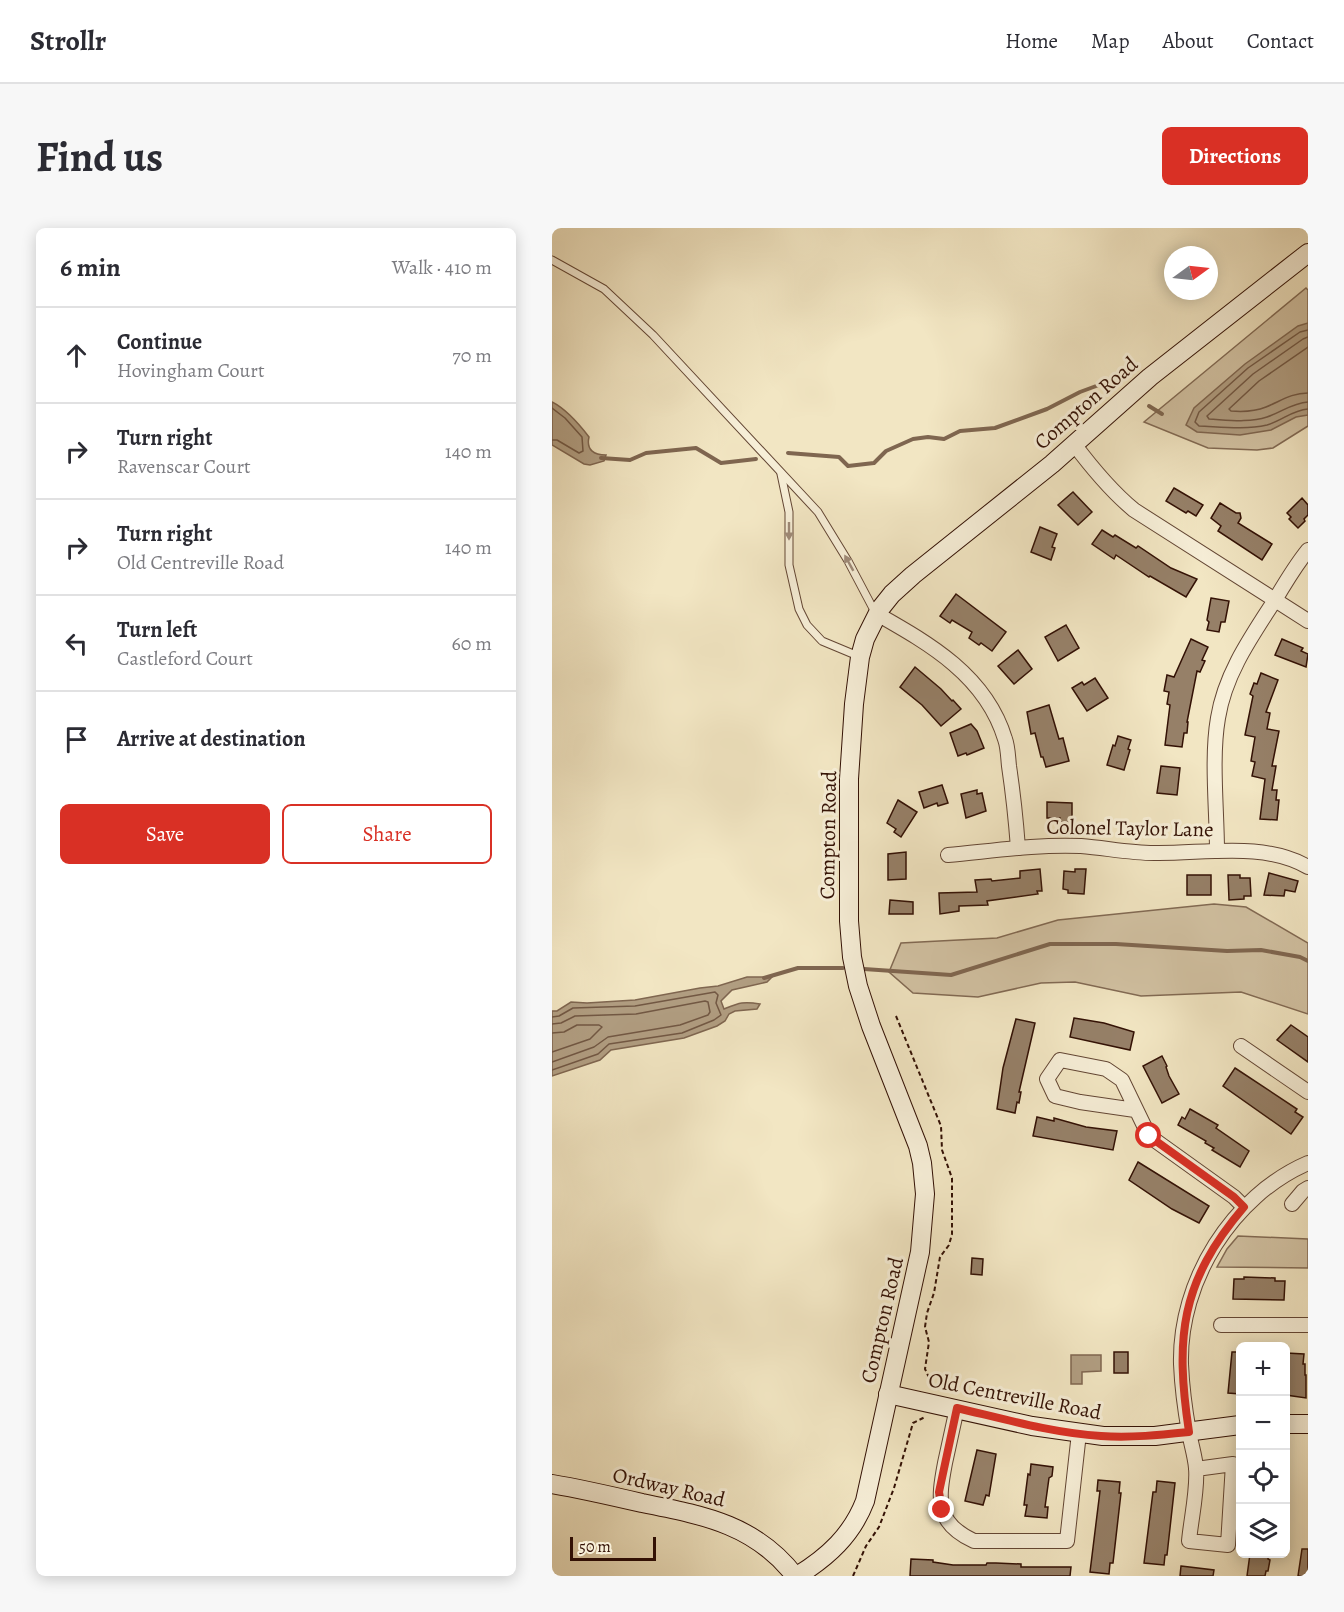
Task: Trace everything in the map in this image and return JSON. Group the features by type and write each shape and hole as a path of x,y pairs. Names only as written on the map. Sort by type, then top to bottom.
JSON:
{"street":[{"name":"Compton Road","path":"796,1576 818,1563 840,1543 863,1508 870,1487 924,1233 925,1194 918,1146 871,1026 858,986 852,957 849,921 849,778 854,704 860,657 866,639 877,614 892,594 913,575 1074,444 1150,377 1308,253"},
{"path":"1074,444 1091,467 1134,510 1308,621"},
{"path":"1217,851 1216,740 1220,705 1233,669 1308,550"},
{"path":"877,614 947,657 970,678 990,704 1005,739 1018,848"},
{"name":"Colonel Taylor Lane","path":"948,855 1018,848 1081,846 1153,853 1217,851 1265,853 1308,867"},
{"path":"1241,1046 1308,1092"},
{"path":"1135,1110 1054,1096 1047,1079 1060,1060 1106,1069 1122,1080 1149,1136 1234,1197 1244,1207"},
{"path":"1196,1469 1233,1464 1227,1545 1189,1541 1196,1469 1189,1432 1181,1361 1188,1306 1198,1277 1212,1249 1244,1207 1286,1174 1308,1163"},
{"path":"1292,1204 1308,1188"},
{"path":"1221,1325 1308,1325"},
{"name":"Old Centreville Road","path":"888,1394 1032,1426 1079,1433 1133,1437 1236,1426"},
{"path":"957,1408 939,1492 942,1510 949,1524 961,1535 974,1541 1067,1541 1079,1433"},
{"path":"1290,1424 1308,1424"},
{"name":"Ordway Road","path":"552,1484 725,1522 757,1540 777,1555 796,1576"}],"lane":[{"path":"552,260 604,289 653,335 818,512 877,614"},
{"path":"781,474 789,512 789,565 799,609 807,625 822,641 860,657"}],"shaded area":[{"path":"1306,288 1308,290 1308,426 1273,448 1257,450 1208,448 1144,422"},
{"path":"1214,904 1246,907 1308,943 1308,1014 1241,992 1141,996 1075,982 1041,983 978,997 913,993 889,972 901,943 997,938 1058,920"},
{"path":"1238,1236 1308,1239 1308,1268 1217,1267 1227,1249"}],"water":[{"path":"1308,323 1308,415 1296,417 1271,430 1240,435 1197,432 1186,425 1194,408 1245,364 1298,326"},
{"path":"552,402 577,422 589,437 588,442 592,451 606,455 604,461 590,465 584,464 552,445"},
{"path":"747,977 772,977 767,982 732,990 721,1001 724,1009 749,1003 760,1004 757,1009 735,1011 717,1026 684,1038 611,1050 600,1060 552,1076 552,1011 557,1011 571,1002 635,1000 718,986"},
{"path":"1071,1355 1101,1355 1101,1371 1082,1372 1082,1384 1071,1384"}],"building":[{"path":"1174,488 1203,505 1196,516 1166,501"},
{"path":"1073,492 1092,512 1078,525 1058,505"},
{"path":"1302,498 1308,505 1308,515 1298,528 1289,519 1291,517 1287,513"},
{"path":"1220,503 1240,513 1241,518 1238,523 1272,544 1262,560 1218,531 1221,526 1211,518"},
{"path":"1040,527 1057,534 1052,547 1055,548 1051,560 1031,552"},
{"path":"1102,530 1136,548 1138,546 1171,568 1197,579 1186,597 1149,577 1116,555 1114,559 1092,544"},
{"path":"956,594 1006,632 992,651 969,638 972,632 940,616"},
{"path":"1211,598 1229,601 1225,622 1221,622 1219,632 1207,630"},
{"path":"1066,625 1079,648 1058,661 1045,637"},
{"path":"1191,639 1208,647 1202,660 1205,661 1200,672 1197,671 1187,733 1184,733 1182,747 1165,745 1170,705 1167,704 1169,692 1164,691 1167,675 1174,677"},
{"path":"1282,639 1303,648 1301,651 1308,654 1306,667 1275,655"},
{"path":"1018,650 1032,669 1014,684 998,666"},
{"path":"915,667 961,709 941,726 922,705 900,687"},
{"path":"1261,673 1278,680 1266,712 1270,713 1267,729 1279,731 1272,766 1276,766 1272,790 1277,790 1276,800 1279,800 1277,820 1260,819 1265,779 1252,776 1255,762 1251,761 1255,737 1245,735 1253,696 1250,694"},
{"path":"1095,678 1108,698 1087,711 1072,688 1082,682 1084,685"},
{"path":"1049,705 1059,739 1063,738 1069,761 1046,767 1035,733 1031,734 1027,712"},
{"path":"971,724 977,731 984,748 958,756 950,733"},
{"path":"1118,736 1131,740 1124,770 1107,765"},
{"path":"1161,766 1180,768 1177,795 1157,793"},
{"path":"942,785 948,803 938,806 937,803 924,808 919,792"},
{"path":"977,790 977,794 982,793 986,811 966,818 961,794"},
{"path":"898,800 917,812 901,837 894,832 896,829 887,823"},
{"path":"1047,802 1072,803 1072,822 1060,822 1060,818 1047,818"},
{"path":"906,852 906,879 888,880 888,854"},
{"path":"1040,869 1042,891 1037,891 1038,894 987,901 988,905 959,906 959,911 940,914 939,893 977,892 975,880 1020,878 1020,871"},
{"path":"1075,869 1086,869 1084,894 1068,893 1068,890 1063,889 1064,871 1075,872"},
{"path":"1269,873 1298,881 1295,892 1285,890 1284,896 1264,895"},
{"path":"1187,875 1211,875 1211,895 1187,895"},
{"path":"1228,875 1250,878 1251,896 1229,900"},
{"path":"890,900 913,902 913,914 889,914"},
{"path":"1074,1018 1104,1023 1134,1032 1130,1050 1070,1037"},
{"path":"1016,1019 1035,1023 1015,1113 997,1109 1003,1068"},
{"path":"1291,1025 1308,1037 1308,1062 1277,1040"},
{"path":"1162,1056 1179,1094 1162,1103 1143,1066"},
{"path":"1235,1068 1297,1109 1295,1112 1303,1117 1291,1134 1223,1086"},
{"path":"1190,1109 1218,1125 1216,1128 1249,1151 1240,1167 1212,1150 1214,1148 1205,1143 1206,1141 1178,1125 1182,1117 1185,1119"},
{"path":"1037,1117 1054,1121 1054,1118 1086,1127 1117,1131 1113,1150 1033,1136"},
{"path":"1138,1162 1209,1206 1199,1223 1172,1209 1129,1180"},
{"path":"972,1258 983,1259 982,1275 971,1274"},
{"path":"1244,1277 1275,1278 1275,1281 1285,1281 1284,1300 1233,1299 1234,1279 1244,1279"},
{"path":"1114,1352 1128,1352 1128,1373 1114,1373"},
{"path":"1232,1352 1236,1352 1236,1394 1228,1393"},
{"path":"1290,1353 1304,1354 1306,1398 1290,1396"},
{"path":"977,1450 996,1454 989,1496 986,1495 983,1505 965,1501"},
{"path":"1031,1464 1053,1467 1045,1507 1048,1507 1047,1518 1025,1516 1027,1505 1024,1505"},
{"path":"1098,1480 1120,1482 1119,1493 1121,1493 1113,1563 1110,1563 1109,1574 1090,1572 1100,1491 1097,1491"},
{"path":"1157,1481 1175,1483 1164,1565 1144,1563 1153,1492 1156,1492"},
{"path":"1302,1549 1308,1549 1308,1576 1298,1576"},
{"path":"1249,1558 1270,1560 1265,1576 1247,1576"},
{"path":"911,1559 933,1560 933,1562 953,1565 996,1563 1021,1564 1021,1567 1071,1567 1070,1576 910,1576"},
{"path":"1181,1566 1214,1570 1213,1576 1180,1576"}],"waterway":[{"path":"788,453 839,457 848,466 874,463 886,451 913,439 928,437 944,439 960,431 995,428 1047,409 1080,392 1115,379"},
{"path":"1149,406 1162,414"},
{"path":"601,458 630,460 646,453 696,448 721,463 756,459"},
{"path":"864,969 951,975 1050,944 1116,944 1227,951 1261,950 1300,957 1308,961"},
{"path":"764,978 798,968 843,968"}],"route":[{"path":"942,1510 939,1492 957,1408 1032,1426 1096,1436 1133,1437 1189,1432 1181,1361 1188,1306 1198,1277 1212,1249 1244,1207 1234,1197 1149,1136"}]}
